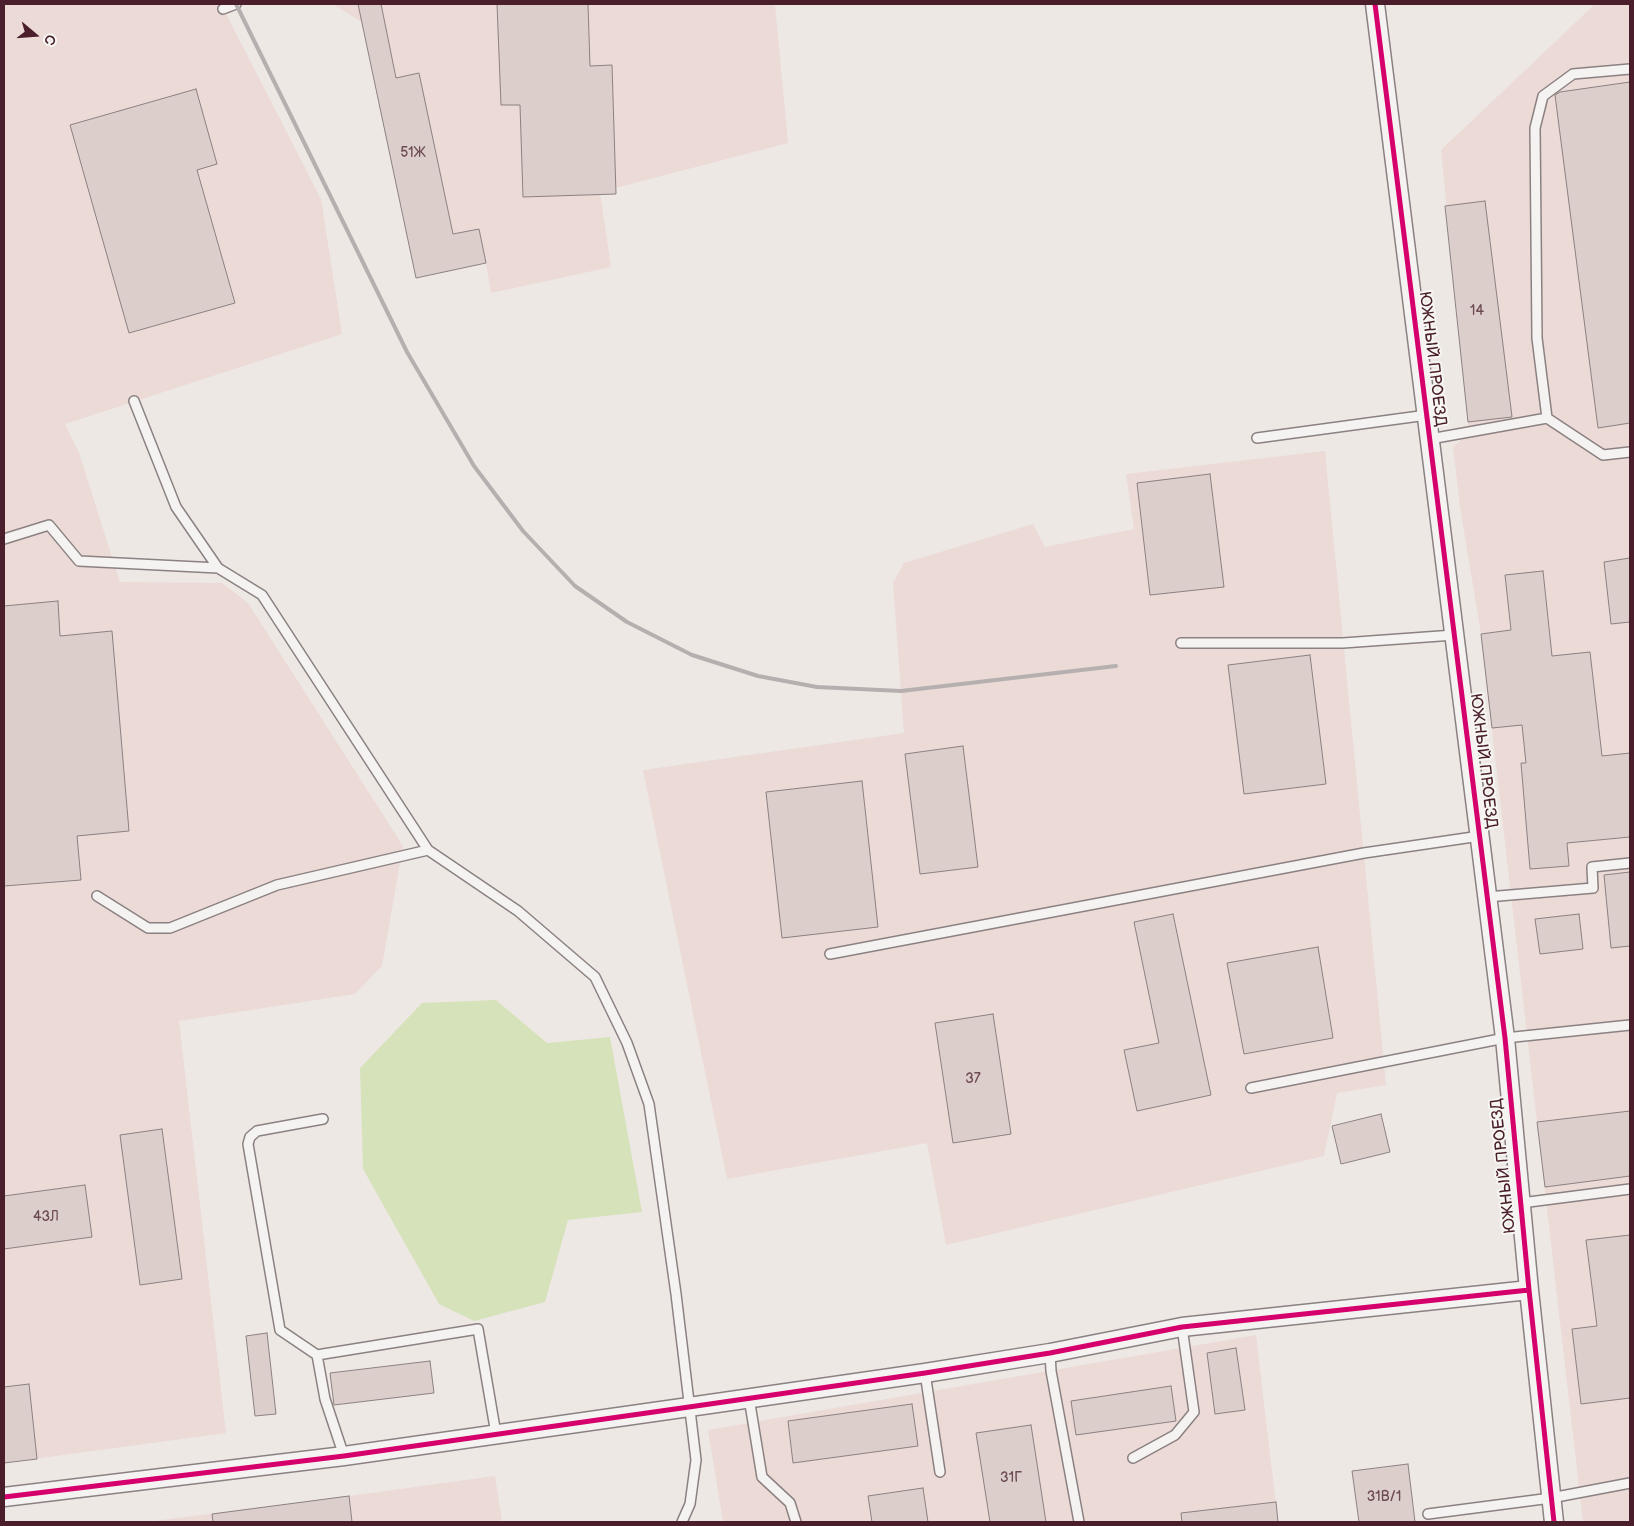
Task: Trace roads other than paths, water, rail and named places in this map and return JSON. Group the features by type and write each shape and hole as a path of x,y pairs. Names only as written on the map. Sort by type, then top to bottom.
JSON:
{"street":[{"name":"ЮЖНЫЙ ПРОЕЗД","path":"1375,4 1505,1038 1520,1203 1554,1522"},
{"path":"4,1497 344,1456 925,1373 1050,1353 1182,1327 1529,1290"}],"lane":[{"path":"223,9 236,4"},
{"path":"1547,418 1537,338 1535,128 1543,96 1573,74 1630,69"},
{"path":"134,401 176,507 218,568 262,595 428,850 518,911 595,977 627,1043 649,1104 676,1294 696,1460 690,1504 682,1522"},
{"path":"1257,438 1427,416"},
{"path":"1430,439 1547,418 1603,455 1630,452"},
{"path":"4,539 49,525 79,561 218,568"},
{"path":"1181,643 1343,643 1454,635"},
{"path":"830,954 1364,853 1480,836"},
{"path":"98,896 148,928 170,928 277,885 428,850"},
{"path":"1487,897 1593,888 1592,867 1630,863"},
{"path":"1251,1088 1505,1038 1630,1025"},
{"path":"322,1119 257,1131 250,1136 248,1144 280,1330 317,1355 478,1329 496,1434"},
{"path":"1520,1203 1630,1189"},
{"path":"1133,1458 1175,1435 1194,1412 1182,1327"},
{"path":"1050,1353 1051,1371 1079,1522"},
{"path":"317,1355 325,1399 344,1456"},
{"path":"925,1373 940,1472"},
{"path":"749,1398 762,1477 790,1503 796,1522"},
{"path":"1428,1514 1551,1498 1630,1483"}],"railway":[{"path":"236,4 407,352 474,466 523,531 575,586 627,622 692,655 758,676 817,687 901,691 1116,666"}]}
